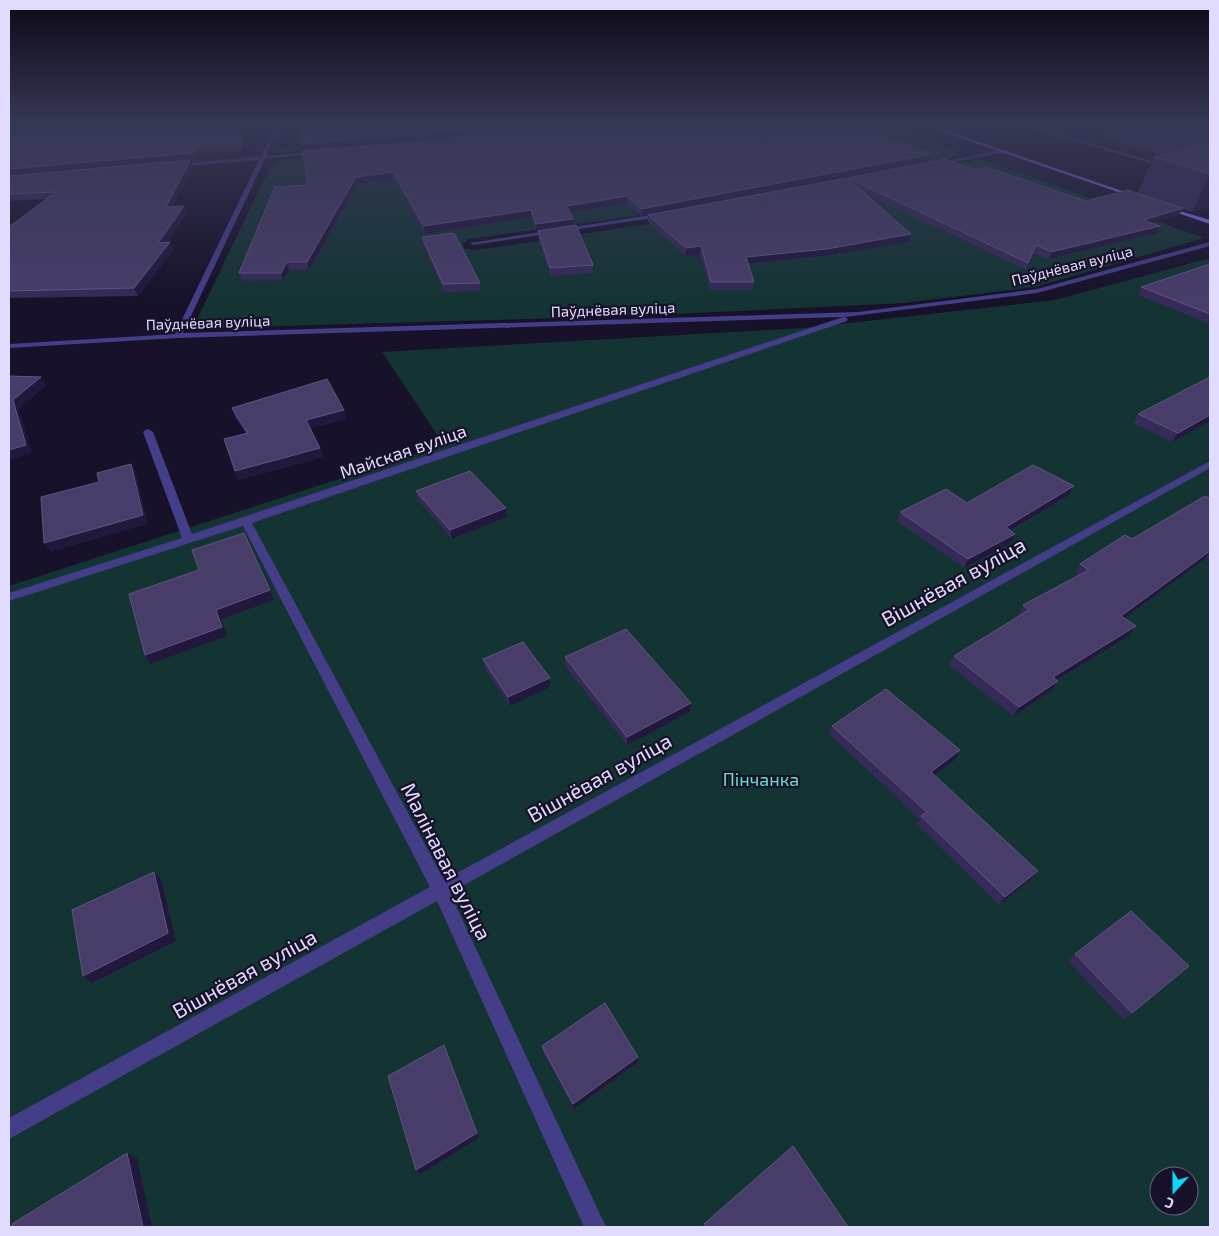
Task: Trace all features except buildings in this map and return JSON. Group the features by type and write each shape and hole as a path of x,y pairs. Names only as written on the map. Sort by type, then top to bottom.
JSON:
{"street":[{"path":"178,336 249,183"},
{"path":"1094,183 1143,200"},
{"path":"1162,206 1210,222"},
{"path":"473,243 667,214"},
{"name":"Паўднёвая вуліца","path":"9,346 178,336 858,314 1037,291 1210,244"},
{"name":"Майская вуліца","path":"9,596 246,521 858,314"},
{"path":"148,432 188,539"},
{"name":"Вішнёвая вуліца","path":"9,1129 1210,464"},
{"name":"Малінавая вуліца","path":"246,521 440,889 595,1227"}],"green space":[{"path":"263,183 816,183 635,216 468,239 463,244 464,248 472,250 648,224 859,183 1047,183 1204,238 1035,287 905,303 630,316 215,328 200,325 198,317"},
{"name":"Пінчанка","path":"1210,258 1210,1227 9,1227 9,586 444,445 382,352 804,328 1055,300"}]}
